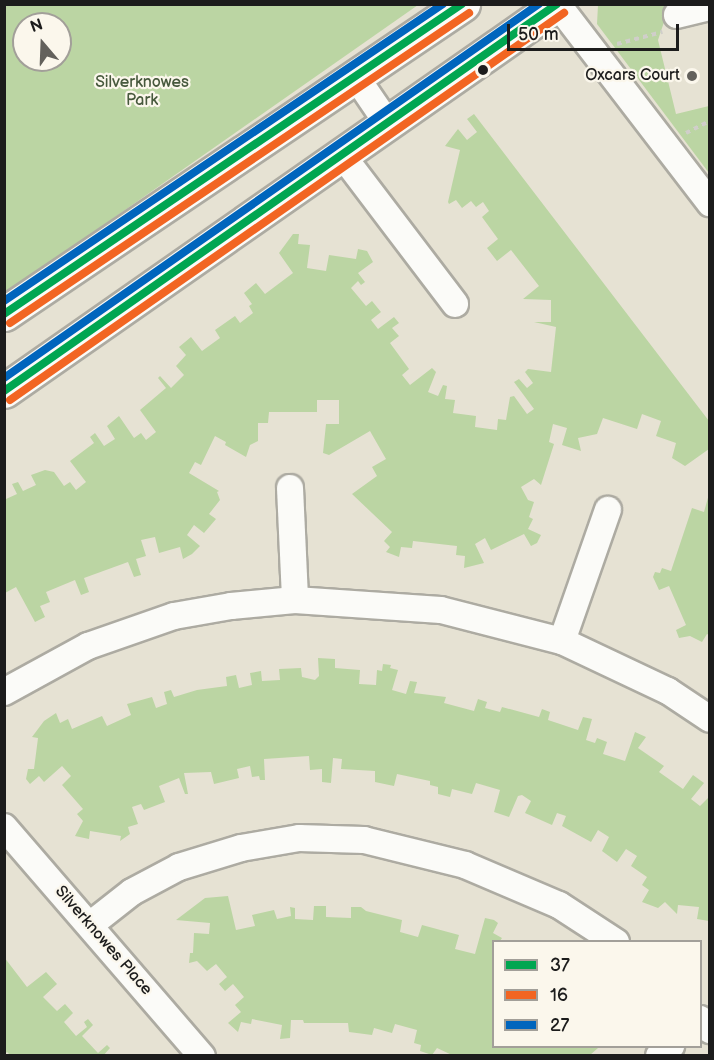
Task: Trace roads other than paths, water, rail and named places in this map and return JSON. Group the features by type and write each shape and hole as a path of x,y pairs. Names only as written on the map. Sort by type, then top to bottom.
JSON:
{"street":[{"path":"4,314 463,4"},
{"path":"4,391 558,5 710,203"},
{"path":"677,15 710,7"},
{"path":"356,77 388,124"},
{"path":"342,155 455,304"},
{"path":"290,488 295,600"},
{"path":"562,641 608,510"},
{"path":"4,692 88,646 174,616 231,606 295,600 441,610 562,641 668,691 710,718"},
{"name":"Silverknowes Place","path":"4,827 202,1056"},
{"path":"90,925 132,892 179,867 231,851 299,838 364,840 465,865 559,905 613,940"}],"place":[{"name":"Oxcars Court","path":"692,76"}],"park label":[{"name":"Silverknowes Park","path":"142,92"}]}
